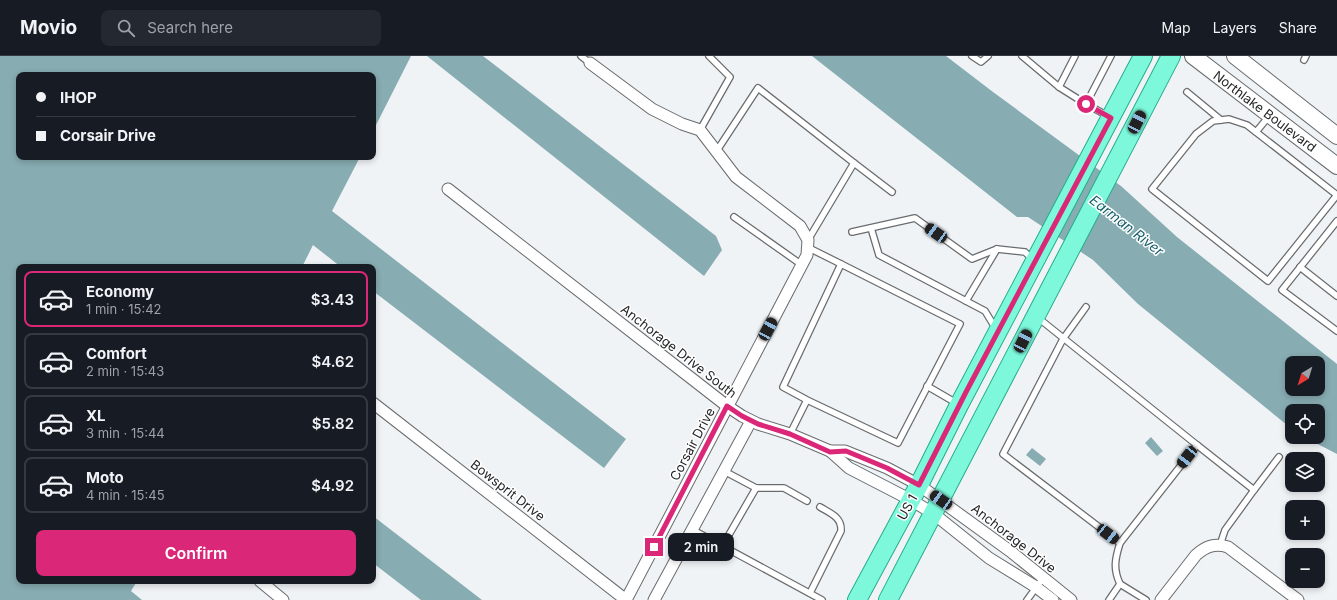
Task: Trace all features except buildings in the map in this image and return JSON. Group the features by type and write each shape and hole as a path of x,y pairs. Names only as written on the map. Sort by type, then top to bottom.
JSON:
{"main road":[{"name":"US 1","path":"857,600 1143,56"},
{"name":"US 1","path":"888,600 938,507 1171,56"},
{"name":"Northlake Boulevard","path":"1194,56 1337,166"},
{"name":"Northlake Boulevard","path":"1235,56 1337,136"},
{"path":"1035,261 1041,278 1038,311"}],"street":[{"path":"590,63 652,110 682,124 700,130 736,177 800,226 807,241"},
{"name":"Anchorage Drive South","path":"448,189 727,406 751,421 790,434 830,452 846,451 887,468 915,492"},
{"name":"Corsair Drive","path":"626,600 802,265 807,255 807,241"},
{"name":"Bowsprit Drive","path":"376,405 626,600"},
{"path":"654,600 751,421"},
{"name":"Anchorage Drive","path":"830,452 850,468 915,492 1010,551 1053,600"},
{"name":"Anchorage Drive","path":"915,492 938,507 989,558 1072,600"},
{"path":"1161,600 1199,552 1210,546 1220,545 1228,547 1298,600"},
{"path":"264,584 283,600"}],"lane":[{"path":"581,56 590,63"},
{"path":"700,130 730,77 709,56"},
{"path":"972,56 981,62 988,56"},
{"path":"1022,56 1059,87 1111,118"},
{"path":"1059,87 1076,56"},
{"path":"1086,104 1111,56"},
{"path":"716,152 758,88 892,192"},
{"path":"1187,92 1221,120"},
{"path":"1256,132 1270,115"},
{"path":"1229,119 1247,125 1337,195 1268,281 1152,189 1196,134 1213,121 1221,120 1229,119"},
{"path":"841,264 783,387 898,443 960,324 841,264 807,241 854,163"},
{"path":"734,216 802,265"},
{"path":"852,232 915,218 972,259 997,249 1025,252 1035,261"},
{"path":"1337,221 1282,290 1337,331"},
{"path":"871,228 878,256 985,311 998,332"},
{"path":"966,301 997,249"},
{"path":"1300,267 1337,296"},
{"path":"1086,307 1063,339 1003,454 1120,543"},
{"path":"1038,311 1063,339 1254,490"},
{"path":"927,386 960,405"},
{"path":"790,434 807,400"},
{"path":"1146,600 1120,584 1117,577 1115,559 1120,543 1197,444"},
{"path":"1220,545 1225,530 1279,457"},
{"path":"724,471 756,488 784,488 807,501"},
{"path":"723,545 756,488"},
{"path":"810,593 841,531 840,521 837,517 820,507"},
{"path":"693,530 822,600"},
{"path":"1027,600 1039,583"},
{"path":"1109,600 1120,584"}],"water":[{"path":"0,56 411,56 376,125 376,72 16,72 16,160 358,160 332,211 626,439 604,468 376,293 376,264 337,264 313,245 304,264 16,264 16,584 135,584 131,591 142,600 0,600"},
{"path":"427,56 483,56 716,236 722,250 704,276"},
{"name":"Earman River","path":"812,56 946,56 1121,186 1177,237 1337,364 1337,454 1318,444 1325,444 1325,404 1285,404 1285,423 1138,304 1093,260 1028,217 1017,217"},
{"path":"1151,437 1163,451 1157,456 1145,443"},
{"path":"1032,448 1046,459 1040,466 1026,455"},
{"path":"376,518 482,600 421,600 376,565"}],"route":[{"path":"654,547 727,406 758,424 790,434 830,452 846,451 887,468 919,485 1044,242 1111,118 1086,104"}]}
